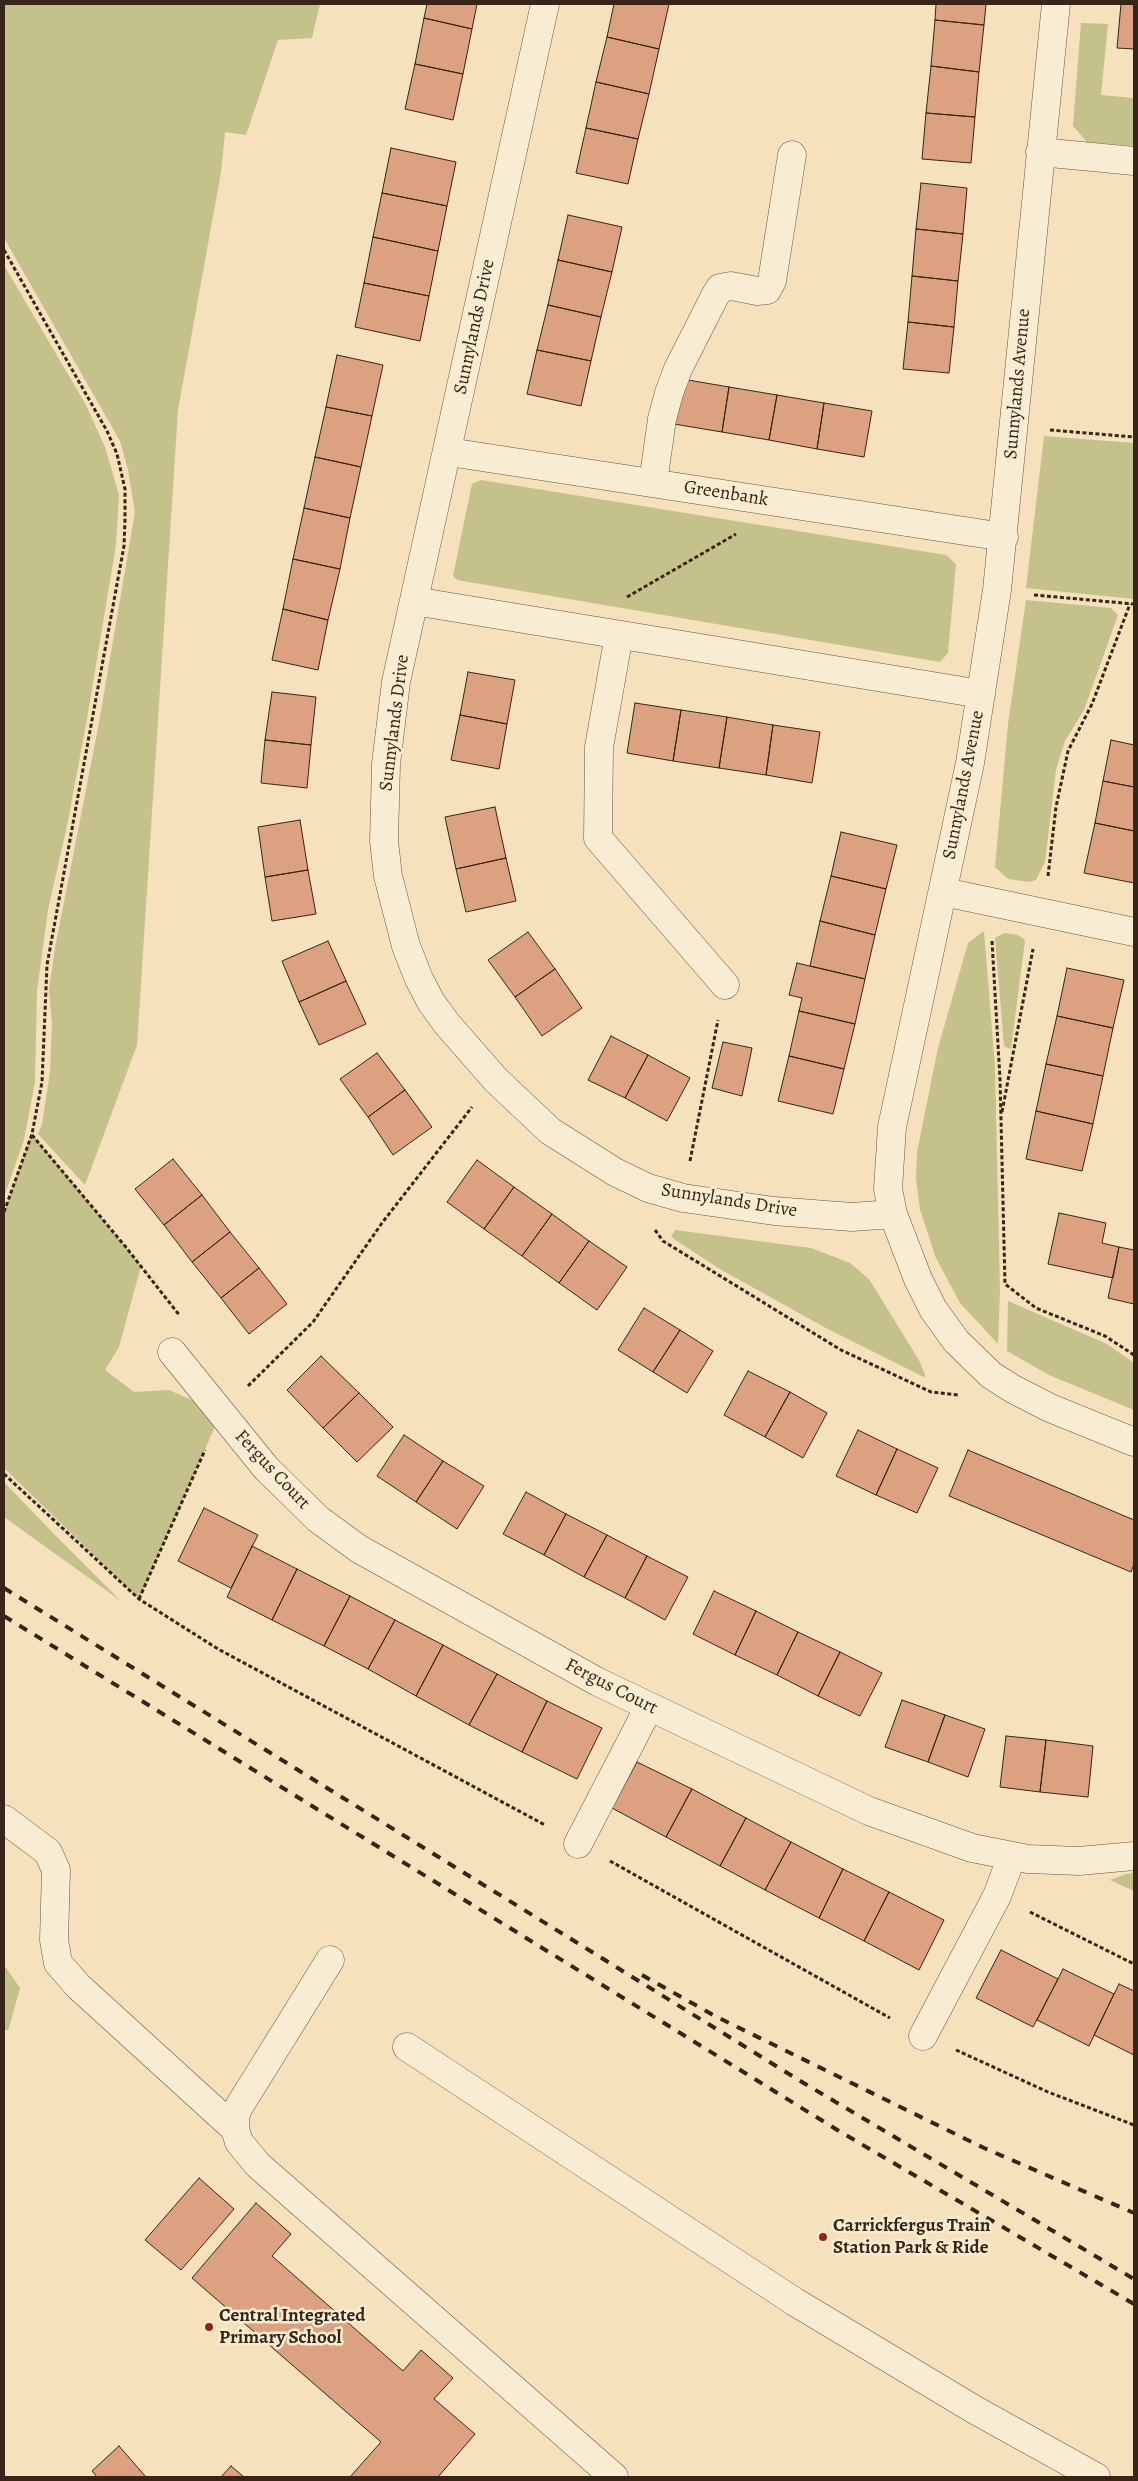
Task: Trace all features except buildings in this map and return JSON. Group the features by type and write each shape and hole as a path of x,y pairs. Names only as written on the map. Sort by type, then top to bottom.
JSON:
{"street":[{"name":"Sunnylands Drive","path":"545,4 449,452 396,682 386,764 384,841 388,876 406,946 418,979 447,1024 496,1080 550,1132 582,1153 648,1188 683,1198 774,1211 823,1215 852,1217 893,1214"},
{"name":"Sunnylands Avenue","path":"1056,4 1040,152 1004,537 997,590 981,694 944,892 892,1127 888,1189 893,1214 918,1278 933,1309 956,1341 992,1374 1013,1389 1050,1408 1134,1442"},
{"path":"1040,152 1134,162"},
{"path":"653,483 662,418 670,393 678,369 690,349 715,296 720,288 731,286 757,291 767,290 772,280 792,155"},
{"name":"Greenbank","path":"449,452 1004,537"},
{"path":"414,602 981,694"},
{"path":"619,635 599,747 598,838 725,985"},
{"path":"944,892 1134,932"},
{"name":"Fergus Court","path":"172,1352 266,1468 318,1519 358,1549 598,1682 869,1811 972,1848 1028,1859 1079,1861 1134,1856"},
{"path":"578,1844 649,1707"},
{"path":"4,1819 48,1852 56,1870 54,1940 58,1963 78,1986 235,2130"},
{"path":"923,2036 997,1896 1012,1856"},
{"path":"330,1960 235,2115 235,2130 240,2142 258,2165 614,2477"},
{"path":"407,2047 795,2302 975,2410 1096,2477"}],"path":[{"path":"4,250 107,431 117,454 125,489 124,546 44,984 45,1056 32,1134 4,1212"},
{"path":"1015,426 1134,436"},
{"path":"625,598 737,534"},
{"path":"997,590 1132,604 1092,704 1068,751 1056,807 1042,912 1001,1119"},
{"path":"989,900 1001,1119 1005,1284 1036,1308 1105,1336 1134,1355"},
{"path":"683,1198 725,985"},
{"path":"139,1599 221,1413 313,1322 382,1223 496,1080"},
{"path":"32,1134 181,1317 172,1352"},
{"path":"652,1225 662,1241 841,1350 931,1392 961,1396"}],"shaded area":[{"path":"4,4 320,4 312,38 278,40 246,135 225,132 221,172 178,410 137,1045 85,1185 38,1134 42,1124 50,1072 52,1024 49,989 55,948 98,728 135,512 128,470 120,441 4,238"},
{"path":"1081,23 1108,24 1101,95 1134,98 1134,146 1087,142 1073,126"},
{"path":"4,265 86,405 105,447 119,495 116,545 87,719 67,826 48,910 37,991 35,1082 24,1140 4,1197"},
{"path":"1044,436 1134,443 1134,599 1026,588"},
{"path":"481,480 946,555 956,564 948,653 940,662 457,580 453,576 472,484"},
{"path":"1026,600 1111,608 1118,615 1084,710 1065,741 1056,770 1045,862 1036,880 1030,882 1008,879 995,867 1008,724"},
{"path":"984,931 995,1067 1000,1291 998,1344 960,1303 935,1256 920,1209 916,1179 917,1152 938,1048 968,943"},
{"path":"1004,933 1018,935 1025,940 1011,1049 1004,1046 995,938"},
{"path":"32,1134 141,1266 119,1347 105,1370 134,1392 169,1390 221,1413 139,1599 4,1468 4,1212"},
{"path":"675,1230 811,1248 850,1263 869,1279 920,1362 926,1378 824,1327 718,1268 671,1237"},
{"path":"1008,1301 1107,1344 1134,1363 1134,1410 1049,1375 1007,1351"},
{"path":"4,1482 55,1535 121,1601 4,1517"},
{"path":"1134,1873 1134,1891 1110,1880 1126,1874"},
{"path":"4,1965 20,1988 8,2031 4,2029"}],"railway":[{"path":"4,1588 802,2082 1134,2279"},
{"path":"4,1616 839,2131 1134,2304"},
{"path":"642,1975 715,2016 984,2148 1134,2213"}],"place":[{"name":"Carrickfergus Train Station Park & Ride","path":"823,2237"},
{"name":"Central Integrated Primary School","path":"209,2327"}]}
